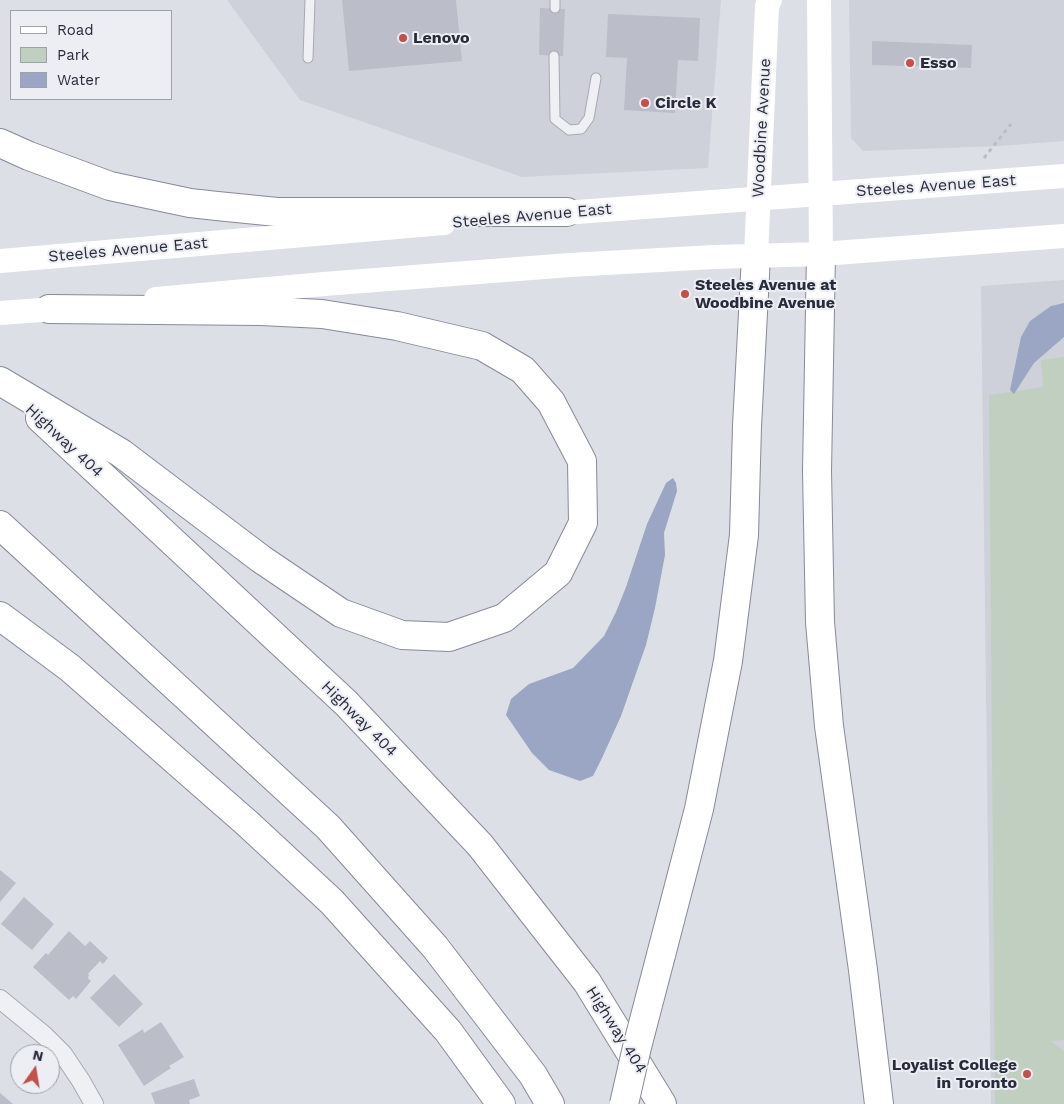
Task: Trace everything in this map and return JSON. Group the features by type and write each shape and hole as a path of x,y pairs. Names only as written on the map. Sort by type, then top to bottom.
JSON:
{"highway":[{"path":"0,143 29,156 110,186 217,206 277,212 566,212"},
{"path":"821,254 817,471 820,622 829,726 863,970 879,1104"},
{"path":"624,1104 698,809 728,661 744,535 747,426 756,256"},
{"path":"0,382 121,453 261,559 342,613 402,635 449,637 504,618 558,572 583,523 582,461 551,402 523,370 482,346 397,326 322,314 261,311 49,310"},
{"name":"Highway 404","path":"0,382 346,703 480,845 587,982 662,1104"},
{"path":"0,525 328,827 435,947 533,1074 550,1104"},
{"path":"0,616 70,668 248,824 332,902 448,1031 501,1104"}],"main road":[{"name":"Woodbine Avenue","path":"756,256 767,6 770,0"},
{"path":"819,0 821,254"},
{"name":"Steeles Avenue East","path":"0,261 566,212 1064,176"},
{"path":"0,313 324,284 570,265 821,254 1064,236"}],"street":[{"path":"0,999 45,1036 63,1054 81,1080 94,1104"}],"lane":[{"path":"308,58 310,0"},
{"path":"554,56 555,119 569,130 581,129 589,118 596,78"}],"path":[{"path":"984,158 1011,124"}],"shaded area":[{"path":"227,0 721,0 708,168 522,177 300,100"},
{"path":"849,0 1064,0 1064,141 1000,146 863,151 851,138"},
{"path":"1064,280 1064,1104 991,1104 981,286"}],"green space":[{"path":"1064,357 1064,1040 1051,1041 1064,1051 1064,1104 995,1104 989,395 1043,387 1041,360"}],"water":[{"path":"1064,303 1064,337 1034,363 1014,394 1010,390 1021,337 1030,321 1051,306"},
{"path":"673,478 677,491 664,533 665,555 655,608 646,645 621,716 593,776 580,781 549,770 532,753 506,715 511,699 529,684 573,668 604,636 626,587 647,524 666,483"}],"building":[{"name":"Lenovo","path":"342,0 456,0 462,61 349,71"},
{"path":"540,8 565,9 563,56 539,55"},
{"path":"608,14 700,18 698,61 678,60 675,113 624,110 627,58 606,57"},
{"path":"872,41 972,45 971,68 872,65"},
{"path":"0,870 16,883 0,902"},
{"path":"24,897 54,924 32,950 1,924"},
{"path":"69,931 85,946 90,941 108,958 103,964 100,961 88,974 88,978 91,981 76,999 73,996 69,1000 33,967 46,953 48,955"},
{"path":"114,974 143,1004 119,1027 90,998"},
{"path":"161,1022 184,1057 169,1066 171,1068 144,1086 118,1045 143,1029 144,1033"},
{"path":"194,1079 200,1096 189,1100 190,1104 155,1104 151,1093"},
{"path":"0,1093 13,1104 0,1104"}],"place":[{"name":"Lenovo","path":"403,38"},
{"name":"Esso","path":"910,63"},
{"name":"Circle K","path":"645,103"},
{"name":"Steeles Avenue at Woodbine Avenue","path":"685,294"},
{"name":"Loyalist College in Toronto","path":"1027,1074"}]}
